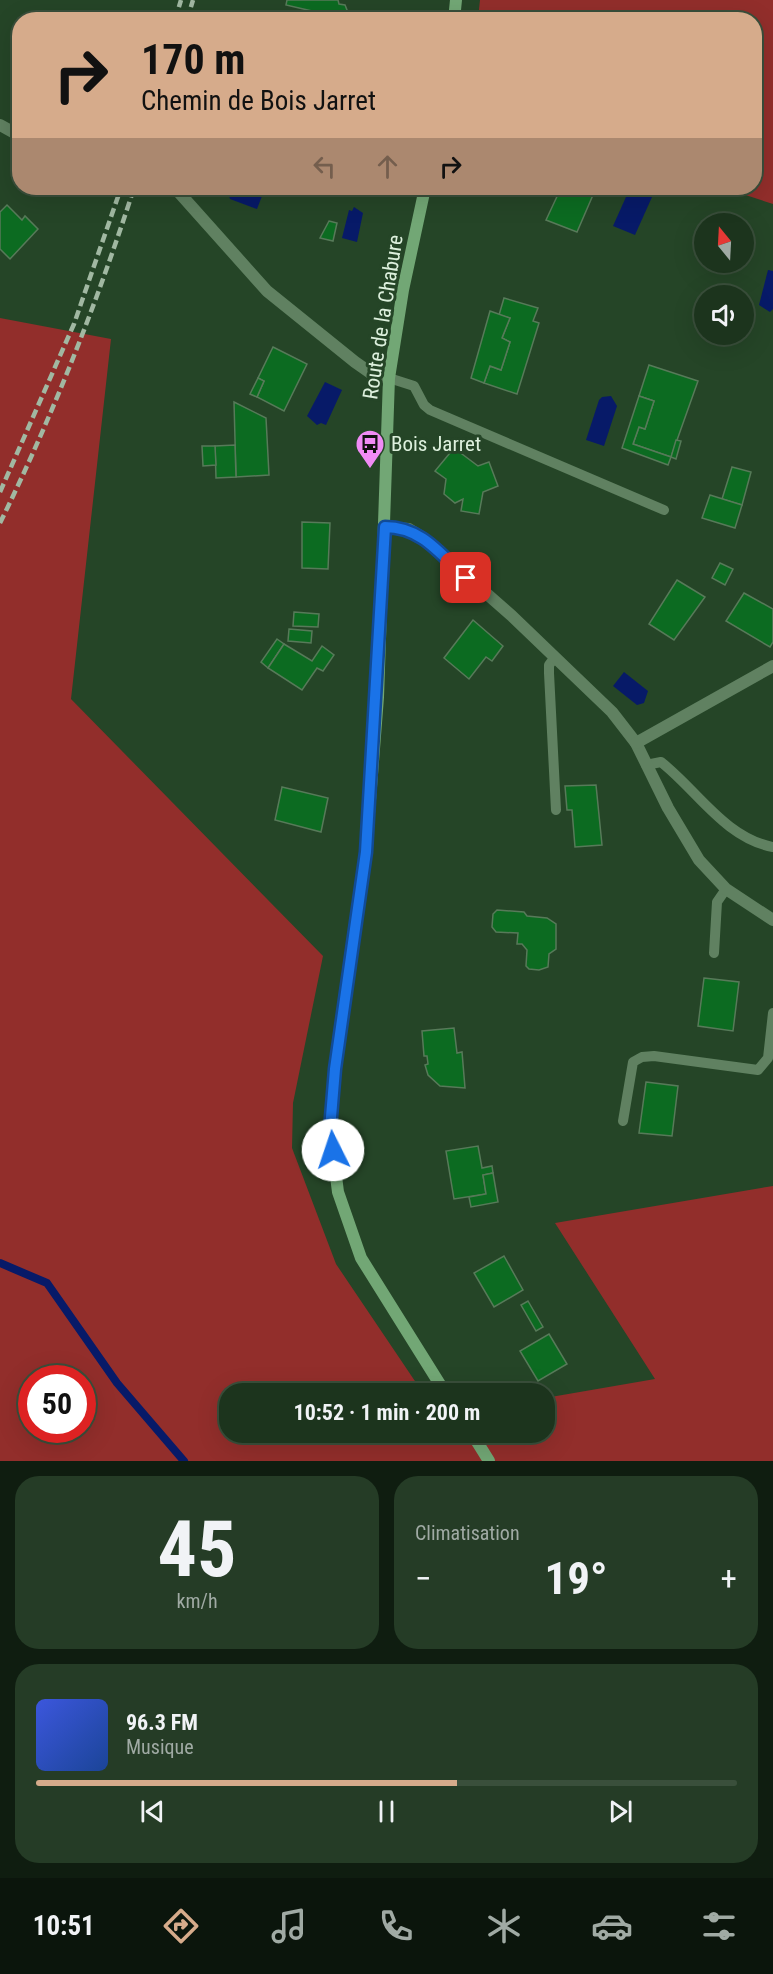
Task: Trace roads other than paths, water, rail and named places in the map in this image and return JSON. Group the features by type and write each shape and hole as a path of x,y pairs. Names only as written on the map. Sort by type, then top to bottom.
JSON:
{"main road":[{"name":"Route de la Chabure","path":"423,195 403,290 389,378 385,527 366,852 335,1069 330,1129 338,1192 361,1258 439,1383"},
{"path":"478,1443 489,1461"}],"street":[{"path":"181,195 267,291 355,362 375,376 389,378"},
{"path":"385,527 401,527 422,537 555,657 612,712 636,743 668,808 699,860 726,889 773,920"},
{"path":"636,743 773,666"}],"lane":[{"path":"389,378 414,386 429,410 664,510"},
{"path":"555,657 549,665 549,673 556,810"},
{"path":"646,765 661,762 693,794 746,838 773,848"},
{"path":"714,953 717,902 726,889"},
{"path":"623,1121 633,1062 642,1056 654,1056 758,1070 768,1058 773,1013"}],"waterway":[{"path":"0,1263 47,1283 117,1383 184,1461"}],"railway":[{"path":"177,12 181,0"},
{"path":"189,12 193,0"},
{"path":"0,492 74,324 119,195"},
{"path":"0,523 73,358 132,195"}],"place":[{"name":"Bois Jarret","path":"370,470"}]}
